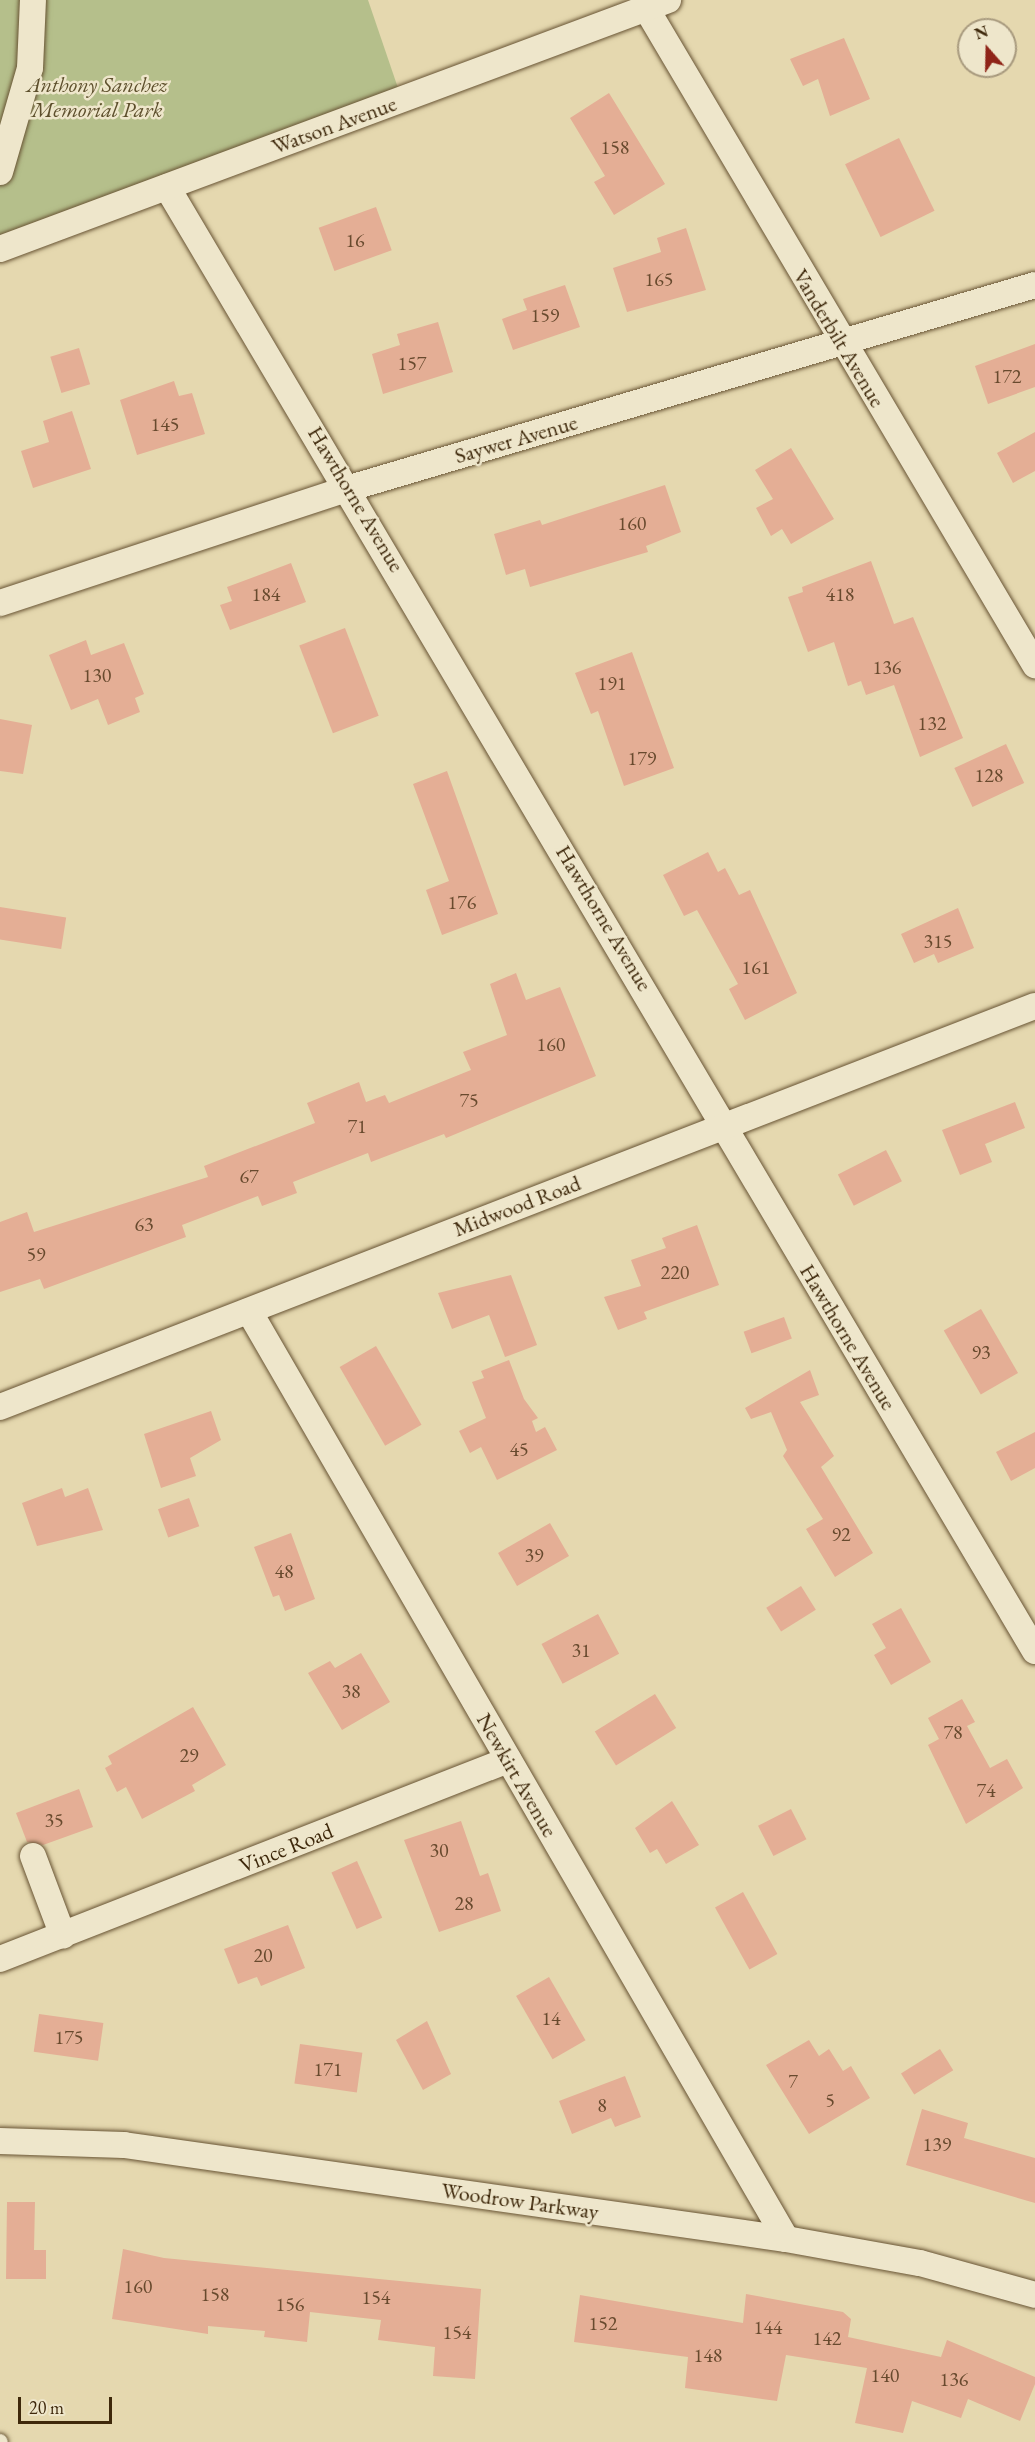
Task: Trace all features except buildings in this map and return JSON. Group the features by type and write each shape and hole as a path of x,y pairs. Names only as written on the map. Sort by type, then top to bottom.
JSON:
{"street":[{"path":"0,169 30,68 33,0"},
{"name":"Watson Avenue","path":"0,249 657,4"},
{"name":"Vanderbilt Avenue","path":"657,4 841,343 1035,665"},
{"name":"Hawthorne Avenue","path":"167,187 350,488 723,1126 1035,1651"},
{"name":"Saywer Avenue","path":"0,603 350,488 1035,285"},
{"name":"Midwood Road","path":"0,1407 1035,1006"},
{"name":"Newkirt Avenue","path":"249,1311 786,2239"},
{"name":"Vince Road","path":"0,1959 508,1760"},
{"path":"33,1856 63,1936"},
{"name":"Woodrow Parkway","path":"0,2141 124,2145 786,2239 920,2263 1035,2295"}],"green space":[{"name":"Anthony Sanchez Memorial Park","path":"0,0 368,0 398,88 0,235"}]}
